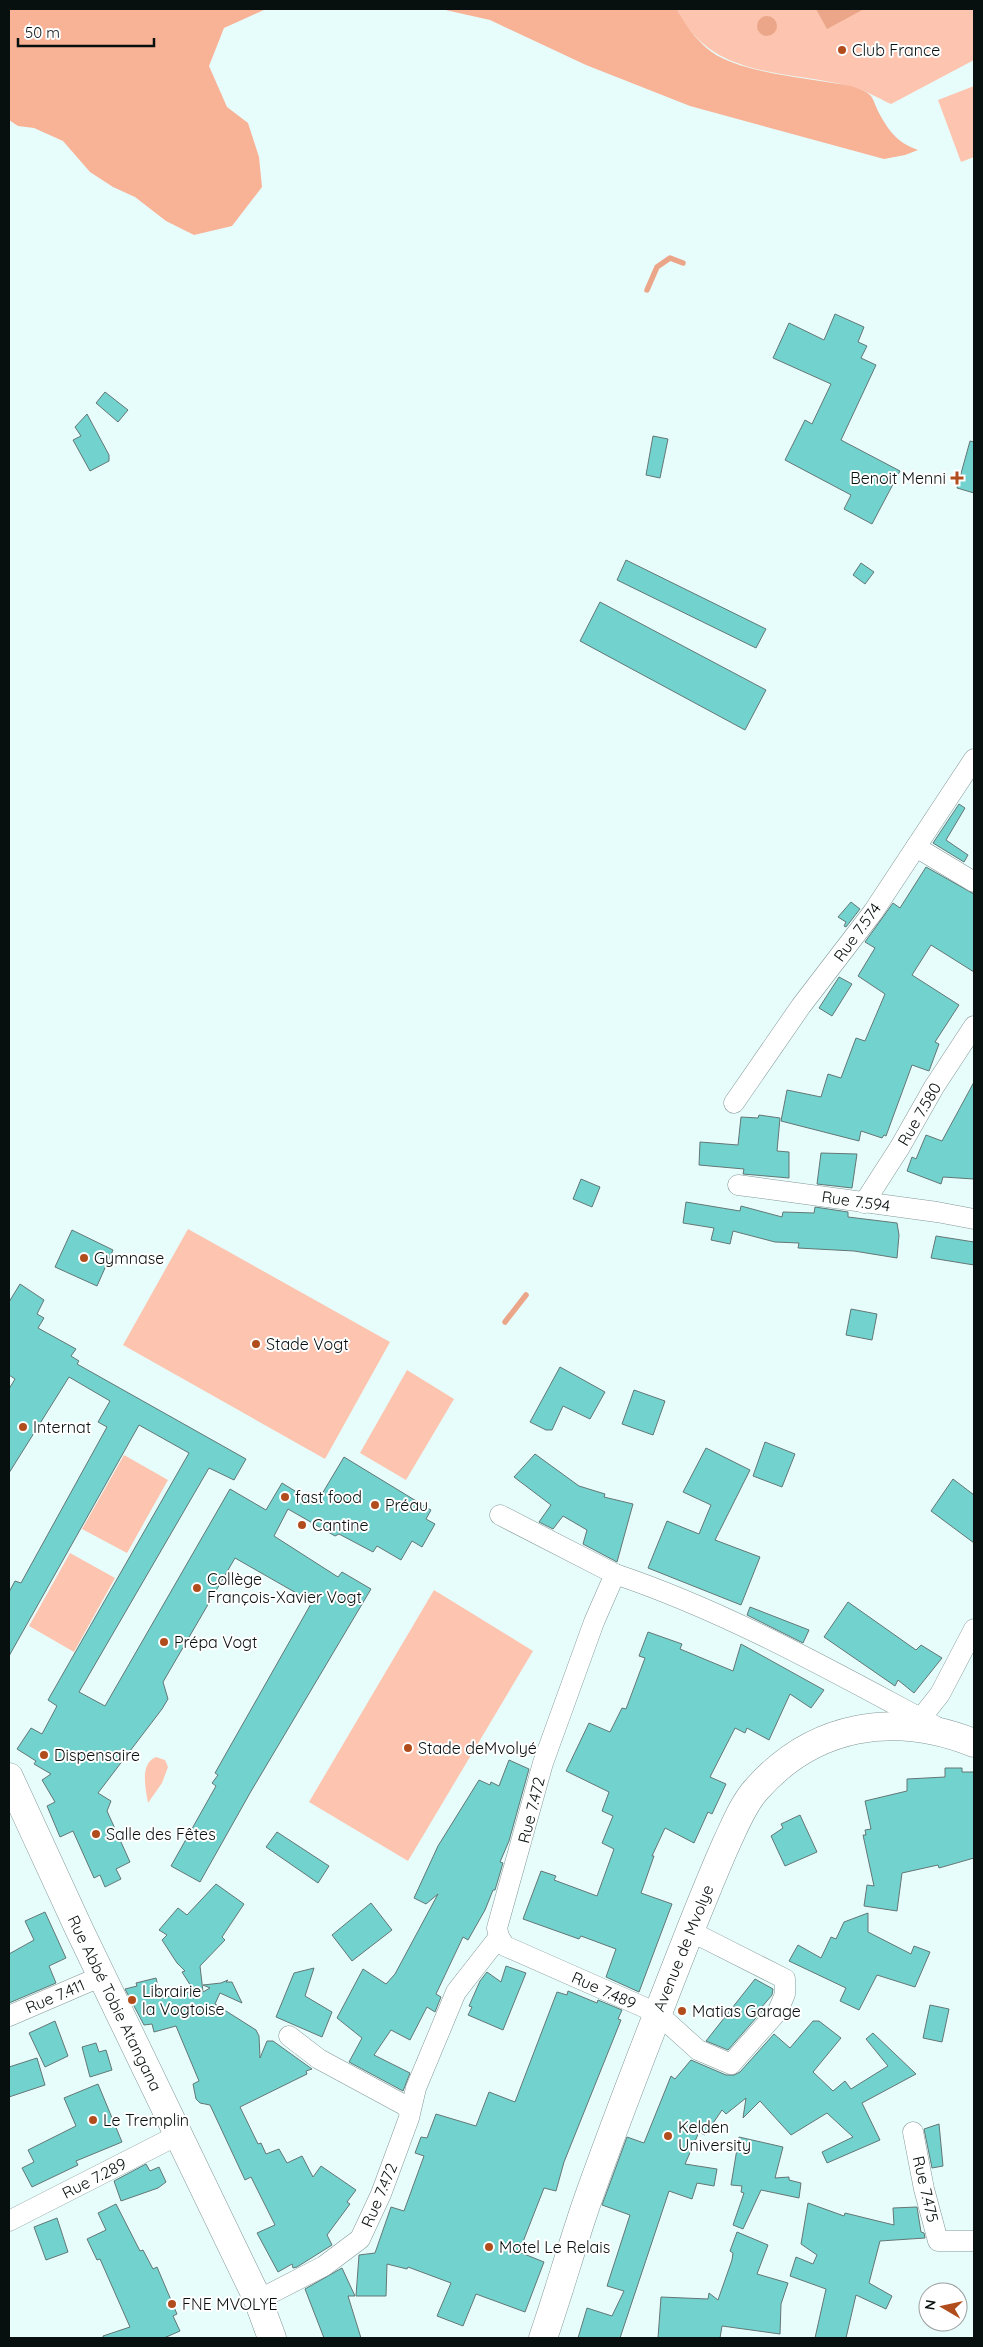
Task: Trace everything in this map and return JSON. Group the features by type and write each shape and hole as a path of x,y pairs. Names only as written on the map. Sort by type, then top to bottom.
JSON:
{"street":[{"name":"Rue 7.574","path":"734,1103 801,1006 873,912 974,759"},
{"path":"916,847 974,882"},
{"name":"Rue 7.580","path":"864,1203 900,1147 934,1086 974,1026"},
{"name":"Rue 7.594","path":"738,1185 937,1212 974,1219"},
{"path":"500,1515 615,1574 665,1593 781,1644 945,1731"},
{"name":"Rue 7.472","path":"258,2300 324,2266 360,2239 381,2194 409,2118 409,2111 416,2088 456,1992 499,1937 498,1928 543,1763 594,1622 615,1574"},
{"path":"920,1718 940,1694 974,1629"},
{"name":"Avenue de Mvolye","path":"543,2338 588,2200 657,2013 736,1822 754,1792 783,1764 810,1747 854,1728 900,1725 945,1731 974,1743"},
{"name":"Rue Abbé Tobie Atangana","path":"9,1777 102,1976 258,2300 272,2338"},
{"name":"Rue 7.489","path":"499,1937 505,1946 657,2013 698,2050 730,2064 778,2011 786,1994 784,1979 690,1931"},
{"name":"Rue 7.411","path":"9,2016 102,1976"},
{"path":"289,2036 319,2059 406,2106 409,2111"},
{"name":"Rue 7.475","path":"913,2132 924,2189 938,2241 974,2241"},
{"name":"Rue 7.289","path":"9,2221 178,2135"}],"shaded area":[{"path":"9,9 266,9 224,28 209,66 227,107 248,123 259,157 262,187 232,226 194,235 166,221 135,197 113,187 90,172 63,141 34,128 18,126 9,120"},
{"path":"441,9 677,9 695,36 707,48 733,63 766,72 861,89 870,95 893,134 904,143 918,150 905,155 884,159 690,106 586,65 490,20"},
{"name":"Club France","path":"677,9 974,9 974,60 891,104 854,87 752,68 729,60 709,48 691,32"},
{"path":"816,9 864,9 827,29"},
{"path":"767,16 774,19 777,26 774,33 767,36 760,33 757,26 760,19"},
{"path":"974,86 974,157 961,162 938,100"},
{"name":"Stade Vogt","path":"188,1229 390,1342 325,1459 123,1345"},
{"path":"407,1370 454,1399 406,1480 360,1453"},
{"path":"124,1455 168,1480 127,1553 82,1529"},
{"path":"70,1553 115,1578 74,1652 29,1626"},
{"name":"Stade deMvolyé","path":"434,1590 533,1651 408,1861 309,1802"},
{"path":"156,1757 165,1760 168,1767 162,1783 148,1803 145,1771 147,1765"}],"building":[{"path":"835,314 864,327 858,342 867,346 861,358 876,365 841,440 900,471 872,524 844,509 851,495 785,460 805,420 812,424 831,384 773,358 789,323 824,340"},
{"path":"105,392 128,410 118,422 96,403"},
{"path":"87,414 109,455 109,461 90,471 73,440 81,436 75,427"},
{"path":"653,436 668,439 660,478 646,475"},
{"path":"970,441 974,442 974,493 957,488"},
{"path":"626,560 766,629 756,648 617,580"},
{"path":"861,563 874,572 865,584 853,575"},
{"path":"600,602 766,690 745,730 580,641"},
{"path":"959,804 965,808 946,840 968,855 964,862 933,843"},
{"path":"926,867 974,894 974,972 931,945 912,975 959,1005 935,1042 939,1044 929,1071 912,1065 886,1136 884,1135 882,1138 861,1131 859,1141 781,1121 787,1090 821,1097 828,1074 841,1078 856,1038 865,1041 885,994 858,976 875,948 865,942 893,903 900,908"},
{"path":"851,902 860,909 846,927 844,926 846,922 838,917"},
{"path":"839,977 852,984 832,1016 819,1008"},
{"path":"974,1082 974,1179 943,1177 941,1184 907,1171 912,1157 916,1159 926,1135 942,1141"},
{"path":"759,1115 780,1118 777,1151 789,1152 789,1178 743,1174 744,1169 699,1165 700,1142 738,1145 741,1117 758,1118"},
{"path":"821,1153 857,1154 852,1188 817,1184"},
{"path":"581,1179 600,1187 592,1207 573,1199"},
{"path":"686,1202 740,1211 741,1206 782,1217 783,1212 814,1213 815,1207 848,1212 848,1217 897,1223 899,1235 897,1258 854,1251 798,1248 799,1243 775,1242 733,1231 730,1244 711,1240 714,1228 683,1223"},
{"name":"Gymnase","path":"72,1230 113,1250 97,1286 55,1267"},
{"path":"936,1236 974,1242 974,1265 931,1258"},
{"path":"20,1284 44,1300 37,1314 44,1318 38,1328 76,1349 71,1356 79,1361 77,1364 246,1459 234,1480 209,1468 79,1692 105,1706 230,1489 266,1510 282,1483 316,1504 344,1457 431,1510 426,1519 435,1524 422,1547 412,1541 401,1560 377,1546 373,1552 339,1534 335,1536 288,1509 274,1536 338,1577 342,1572 371,1589 250,1793 200,1882 171,1866 216,1786 212,1783 218,1775 215,1773 312,1602 235,1558 163,1682 168,1699 98,1793 111,1801 107,1811 130,1862 116,1869 121,1879 105,1887 100,1875 94,1878 73,1831 60,1837 47,1806 55,1802 42,1780 51,1774 34,1764 36,1761 17,1749 31,1728 42,1734 57,1706 48,1700 189,1453 139,1425 9,1656 9,1592 15,1581 21,1583 107,1427 98,1422 110,1401 69,1377 9,1473 9,1389 15,1379 9,1375 9,1302"},
{"path":"851,1309 877,1314 872,1340 846,1335"},
{"path":"560,1367 605,1392 590,1419 563,1406 552,1430 546,1430 530,1422"},
{"path":"634,1390 665,1401 653,1435 622,1424"},
{"path":"765,1442 795,1454 782,1487 753,1476"},
{"path":"706,1448 750,1470 715,1540 760,1557 741,1605 648,1568 667,1521 699,1534 711,1505 683,1492"},
{"path":"535,1454 579,1486 605,1494 604,1497 633,1504 617,1562 583,1544 587,1530 563,1516 553,1529 539,1522 551,1505 514,1477"},
{"path":"953,1479 974,1495 974,1543 931,1511"},
{"path":"848,1602 916,1650 921,1645 942,1658 914,1693 898,1680 895,1686 824,1637"},
{"path":"750,1607 809,1630 803,1643 747,1615"},
{"path":"648,1632 682,1644 680,1649 733,1671 741,1644 824,1690 811,1708 790,1694 769,1740 747,1728 745,1733 735,1728 710,1777 726,1784 712,1814 708,1812 694,1843 665,1828 652,1856 654,1856 641,1893 672,1904 639,1992 606,1977 616,1949 581,1936 579,1939 523,1919 541,1871 556,1876 554,1880 597,1896 614,1849 602,1843 613,1816 602,1811 609,1792 566,1771 589,1723 610,1732 622,1708 626,1709 645,1658 639,1656"},
{"path":"509,1760 529,1769 509,1841 500,1862 503,1863 495,1890 493,1890 485,1910 468,1940 463,1937 436,1994 441,1997 435,2012 427,2007 410,2040 391,2030 374,2055 410,2073 403,2091 349,2062 362,2038 337,2018 363,1969 386,1984 395,1974 438,1894 426,1904 414,1898 438,1846 479,1780 490,1785 491,1782 499,1786"},
{"path":"945,1768 962,1768 962,1772 974,1772 974,1858 939,1868 938,1865 902,1873 897,1911 864,1906 867,1885 874,1886 863,1835 866,1835 865,1830 871,1829 865,1801 907,1791 907,1779 945,1777"},
{"path":"800,1815 817,1852 785,1866 771,1836 783,1828 781,1824"},
{"path":"277,1832 329,1866 318,1883 266,1847"},
{"path":"216,1884 244,1904 222,1937 225,1940 200,1966 203,1992 210,1988 203,1985 221,1983 228,1980 226,1982 232,1982 242,2003 220,1993 215,2004 256,2030 259,2036 260,2058 267,2041 273,2041 312,2069 306,2071 307,2074 240,2107 258,2144 261,2143 266,2154 279,2149 287,2163 302,2156 313,2177 321,2166 356,2190 347,2202 350,2204 327,2235 332,2245 297,2267 293,2268 292,2264 278,2272 257,2233 275,2225 251,2177 245,2180 210,2105 200,2103 196,2099 193,2084 199,2081 176,2026 154,2032 152,2024 144,2025 125,1989 137,1986 136,1983 156,1978 161,1998 194,1991 182,1972 185,1971 177,1963 162,1940 167,1935 159,1930 178,1908 187,1915"},
{"path":"371,1903 392,1930 352,1961 332,1935"},
{"path":"45,1912 66,1958 49,1966 56,1983 9,2003 9,1954 34,1940 25,1921"},
{"path":"868,1913 868,1932 911,1954 914,1946 930,1952 915,1987 877,1975 859,2010 840,2001 846,1988 789,1961 798,1945 821,1958 831,1937 836,1939 844,1922"},
{"path":"506,1966 526,1973 503,2030 468,2015 472,2007 469,2006 480,1981 487,1972 501,1982"},
{"path":"314,1968 305,1996 332,2012 322,2037 276,2017 294,1973"},
{"path":"755,1979 773,1989 772,1995 761,2008 763,2010 728,2050 706,2041"},
{"path":"568,1991 597,2003 598,2000 622,2010 618,2019 621,2020 564,2162 556,2191 544,2188 519,2252 544,2262 525,2312 476,2294 463,2326 437,2316 451,2283 408,2267 407,2269 387,2264 386,2296 356,2296 359,2255 375,2253 391,2207 404,2211 424,2156 415,2153 421,2137 427,2138 436,2114 476,2126 489,2092 515,2102 557,1992 567,1995"},
{"path":"930,2005 949,2009 942,2042 923,2038"},
{"path":"55,2021 68,2056 45,2067 29,2033"},
{"path":"813,2021 819,2021 841,2038 813,2072 833,2091 845,2081 851,2089 888,2066 866,2039 873,2033 916,2074 862,2103 880,2140 827,2163 822,2152 853,2137 827,2113 791,2135 760,2101 743,2118 746,2098 726,2114 722,2110 705,2135 699,2132 685,2164 717,2169 714,2186 697,2183 692,2199 669,2191 620,2338 578,2338 587,2308 612,2316 624,2291 607,2286 630,2215 602,2205 627,2137 644,2143 671,2076 675,2079 691,2060 726,2075 734,2075 740,2072 774,2034 790,2048"},
{"path":"96,2043 99,2052 106,2050 112,2070 90,2077 82,2047"},
{"path":"37,2058 45,2085 9,2097 9,2067"},
{"path":"98,2084 122,2142 76,2161 78,2165 32,2187 22,2168 34,2162 28,2150 76,2126 64,2098"},
{"path":"939,2124 943,2166 932,2168 924,2129"},
{"path":"739,2137 783,2147 775,2178 789,2177 789,2180 801,2183 799,2198 761,2190 743,2229 733,2225 744,2193 741,2192 742,2186 731,2185"},
{"path":"146,2164 150,2171 159,2167 166,2182 158,2188 121,2201 114,2181"},
{"path":"808,2203 844,2216 845,2213 894,2225 893,2208 917,2207 921,2232 924,2233 925,2238 880,2241 869,2283 892,2296 886,2309 856,2295 846,2338 815,2338 826,2289 790,2276 796,2257 813,2264 817,2255 801,2244"},
{"path":"116,2204 140,2251 143,2250 153,2269 157,2267 177,2314 173,2316 180,2331 164,2338 103,2338 103,2336 130,2327 100,2259 97,2260 87,2239 106,2230 98,2213"},
{"path":"57,2218 68,2252 46,2260 34,2227"},
{"path":"737,2232 768,2245 757,2274 788,2283 781,2304 780,2334 722,2326 720,2338 658,2338 661,2297 708,2299 709,2293 718,2300 732,2260 733,2253 730,2251"},
{"path":"342,2268 355,2296 348,2296 361,2338 324,2338 305,2289"}],"waterway":[{"path":"647,290 657,267 670,258 683,263"},
{"path":"505,1322 526,1295"}],"place":[{"name":"Club France","path":"842,50"},
{"name":"Benoit Menni","path":"957,478"},
{"name":"Gymnase","path":"84,1258"},
{"name":"Stade Vogt","path":"256,1344"},
{"name":"Internat","path":"23,1427"},
{"name":"fast food","path":"285,1497"},
{"name":"Préau","path":"375,1505"},
{"name":"Cantine","path":"302,1525"},
{"name":"Collège François-Xavier Vogt","path":"197,1588"},
{"name":"Prépa Vogt","path":"164,1642"},
{"name":"Stade deMvolyé","path":"408,1748"},
{"name":"Dispensaire","path":"44,1755"},
{"name":"Salle des Fêtes","path":"96,1834"},
{"name":"Librairie la Vogtoise","path":"132,2000"},
{"name":"Matias Garage","path":"682,2011"},
{"name":"Le Tremplin","path":"93,2120"},
{"name":"Kelden University","path":"668,2136"},
{"name":"Motel Le Relais","path":"489,2247"},
{"name":"FNE MVOLYE","path":"172,2304"}]}
